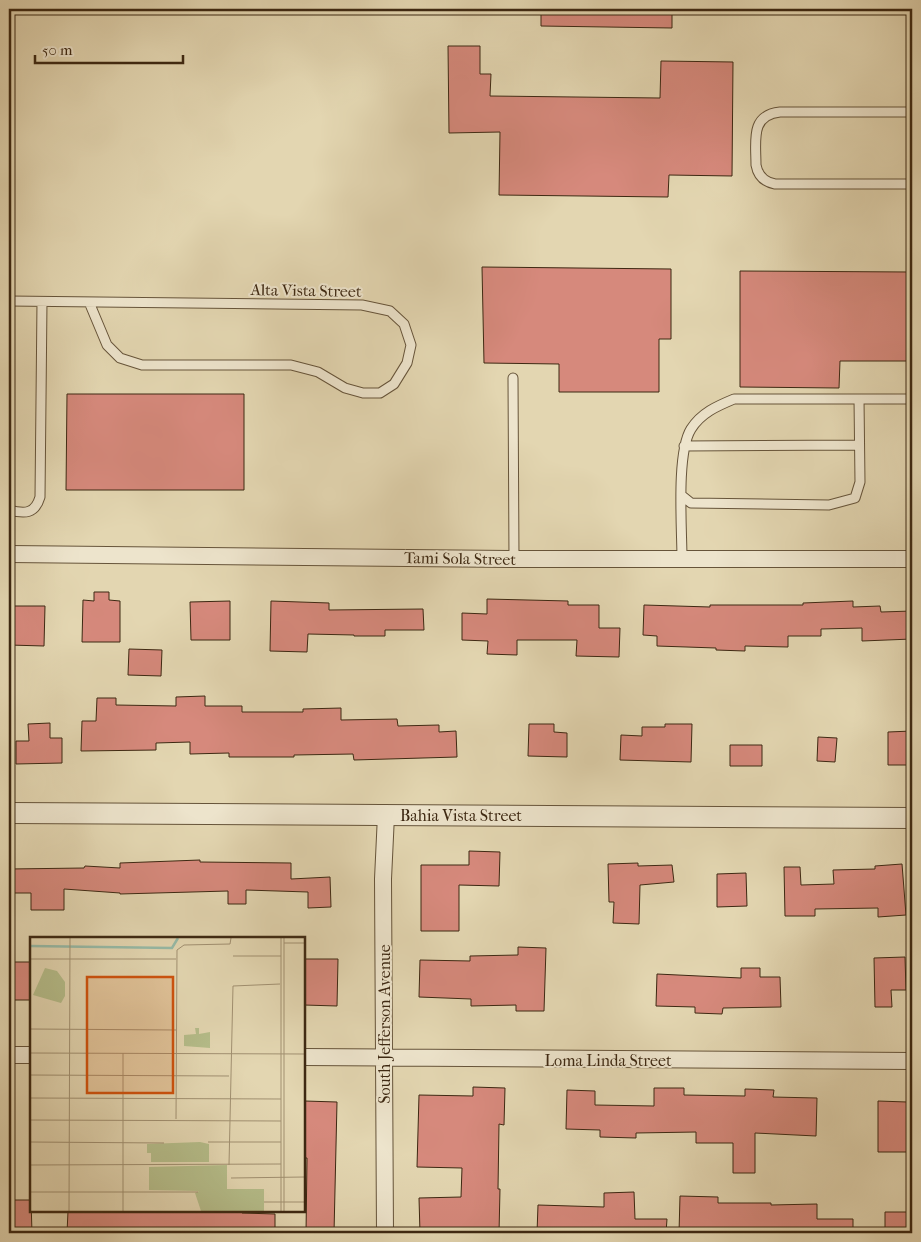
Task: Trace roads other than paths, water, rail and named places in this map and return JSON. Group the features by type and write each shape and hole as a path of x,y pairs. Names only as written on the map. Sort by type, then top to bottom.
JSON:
{"street":[{"name":"Tami Sola Street","path":"9,554 514,559 912,559"},
{"name":"Bahia Vista Street","path":"9,813 912,818"},
{"name":"South Jefferson Avenue","path":"385,1233 383,879 386,815"},
{"path":"9,1055 30,1055"},
{"name":"Loma Linda Street","path":"305,1057 912,1061"}],"lane":[{"path":"912,112 780,112 766,115 760,120 758,126 756,165 763,179 775,184 912,184"},
{"name":"Alta Vista Street","path":"9,302 89,302 362,305 390,312 404,324 411,345 407,363 394,384 380,393 345,388 318,372 291,365 142,365 120,358 107,345 89,302"},
{"path":"9,510 29,512 37,506 40,497 42,302"},
{"path":"513,378 514,559"},
{"path":"682,559 681,495 684,446 691,428 710,409 734,399 912,399"},
{"path":"681,495 691,503 829,505 855,498 860,482 858,399"},
{"path":"684,446 859,444"}]}
